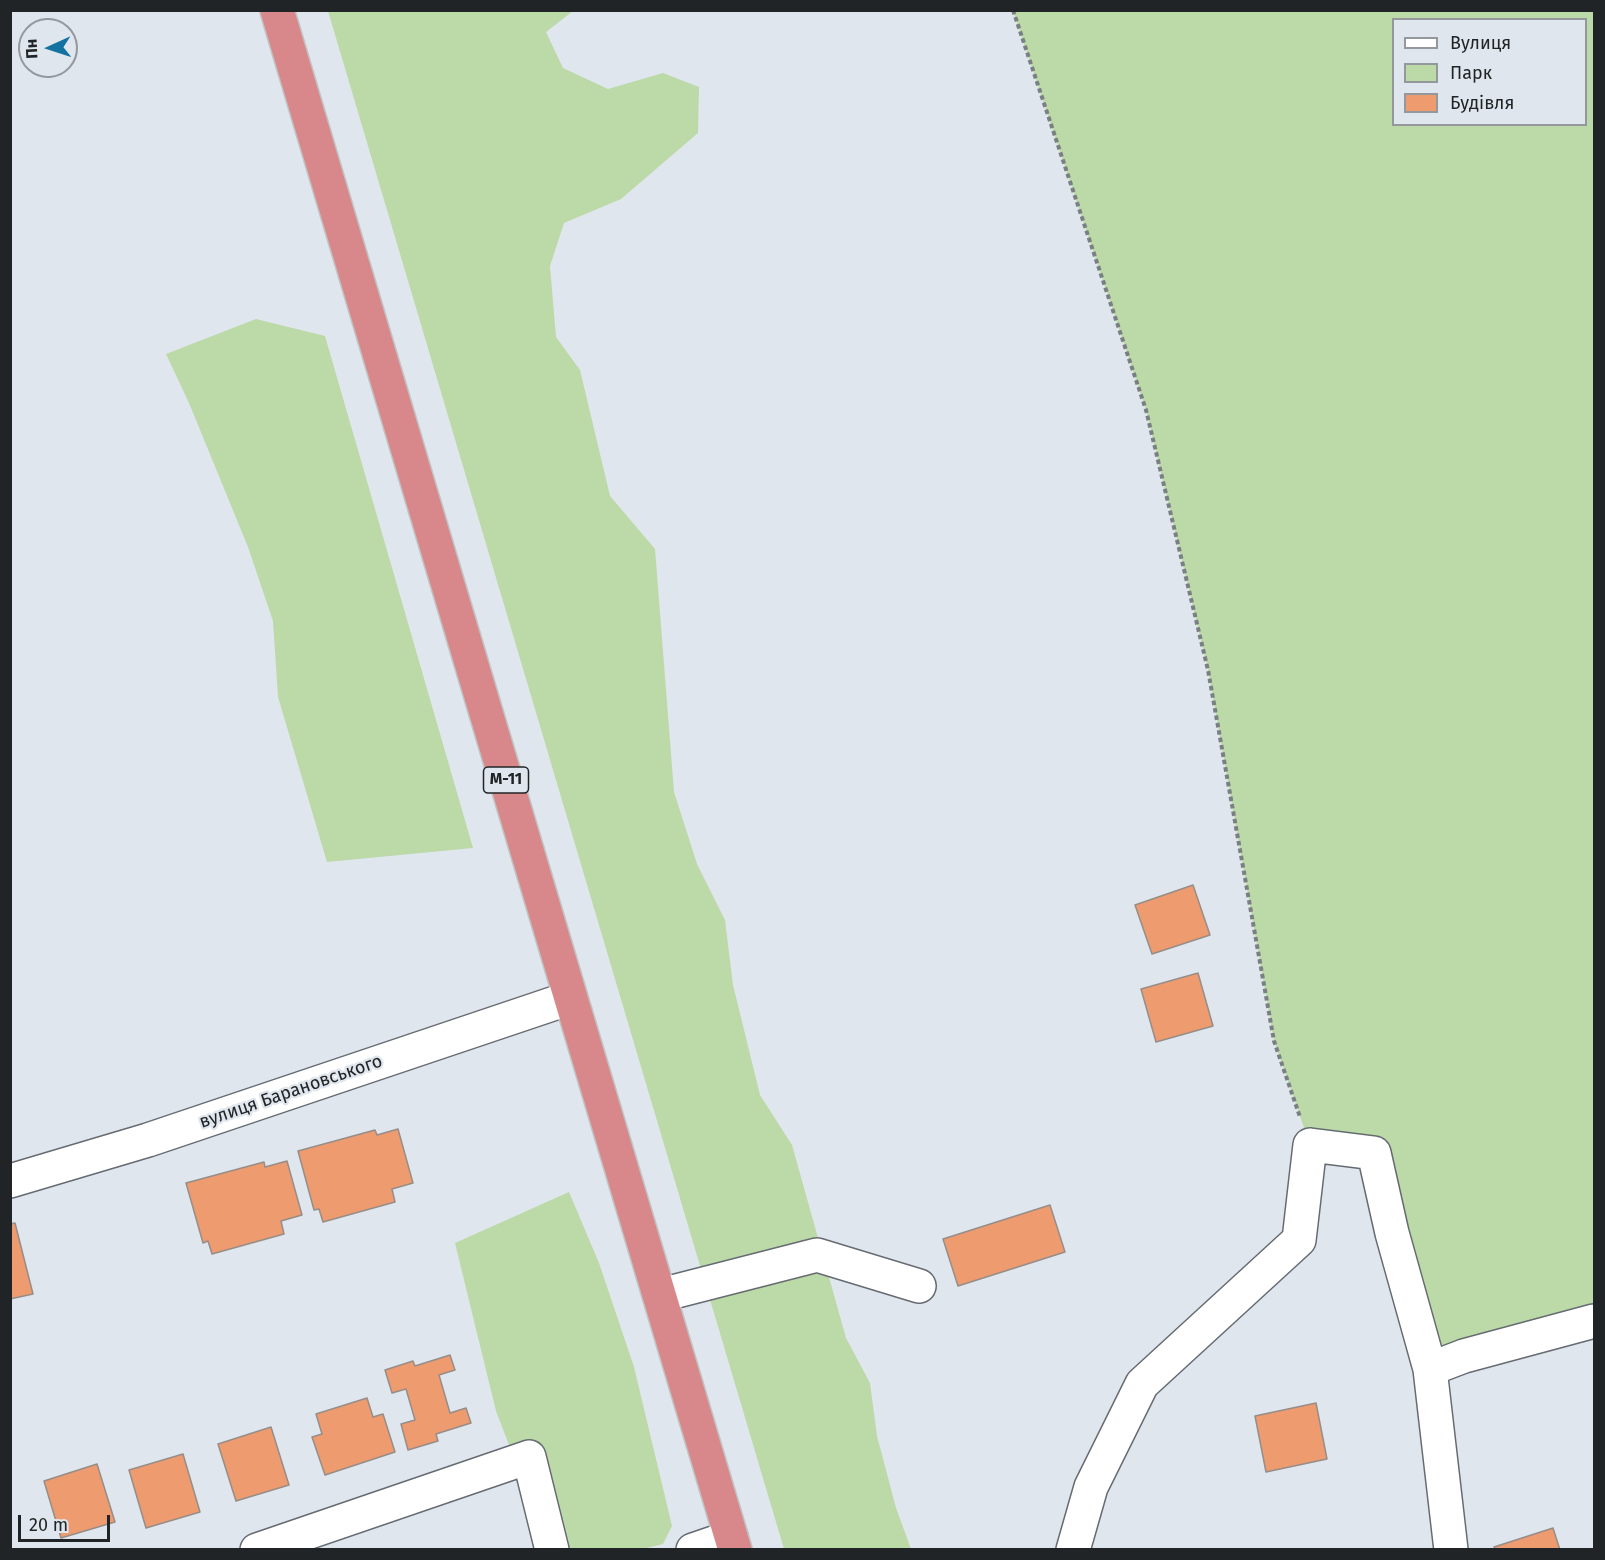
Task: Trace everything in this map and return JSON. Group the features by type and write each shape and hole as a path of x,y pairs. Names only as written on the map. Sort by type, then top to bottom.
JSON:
{"highway":[{"name":"М-11","path":"277,10 570,998 661,1295 733,1544"}],"street":[{"name":"вулиця Барановського","path":"10,1181 159,1136 570,998"},
{"path":"1073,1550 1090,1487 1142,1384 1299,1240 1310,1145 1374,1153 1392,1233 1430,1369 1451,1550"},
{"path":"661,1295 818,1255 919,1286"},
{"path":"1430,1369 1464,1356 1594,1321"},
{"path":"257,1550 529,1457 552,1550"},
{"path":"693,1550 733,1544"}],"path":[{"path":"1013,10 1146,410 1208,670 1274,1041 1310,1145"}],"green space":[{"path":"328,11 573,11 546,32 563,68 608,89 663,73 699,87 698,133 621,199 564,223 550,266 556,337 580,370 610,496 655,549 674,792 697,864 725,920 733,985 760,1095 792,1145 846,1338 870,1383 877,1436 896,1508 911,1549 784,1549"},
{"path":"1013,11 1594,11 1594,1321 1430,1369 1374,1153 1310,1145 1274,1041 1208,670 1146,410"},
{"path":"256,319 325,336 473,848 327,862 278,697 273,621 248,547 189,403 166,354"},
{"path":"569,1192 599,1263 634,1367 672,1526 663,1544 643,1549 549,1549 496,1411 455,1243"}],"building":[{"path":"1193,885 1210,935 1152,954 1135,905"},
{"path":"1198,973 1213,1026 1156,1042 1141,989"},
{"path":"398,1129 413,1183 392,1189 395,1202 323,1222 319,1209 314,1210 298,1151 375,1130 377,1135"},
{"path":"287,1161 302,1215 281,1221 284,1234 212,1254 208,1241 203,1243 186,1183 264,1162 265,1167"},
{"path":"1050,1205 1065,1252 958,1286 943,1239"},
{"path":"15,1223 33,1294 10,1299 10,1224"},
{"path":"450,1355 455,1370 439,1375 450,1413 466,1408 471,1423 436,1434 438,1441 408,1450 401,1424 415,1420 406,1389 392,1393 385,1370 413,1361 415,1366"},
{"path":"367,1398 373,1417 383,1414 395,1452 325,1475 312,1437 322,1434 316,1414"},
{"path":"1316,1403 1327,1459 1266,1472 1255,1416"},
{"path":"271,1427 289,1485 236,1501 218,1444"},
{"path":"183,1454 200,1512 146,1528 129,1470"},
{"path":"97,1464 115,1522 61,1538 44,1481"},
{"path":"1553,1528 1560,1550 1495,1550 1494,1547"}]}
